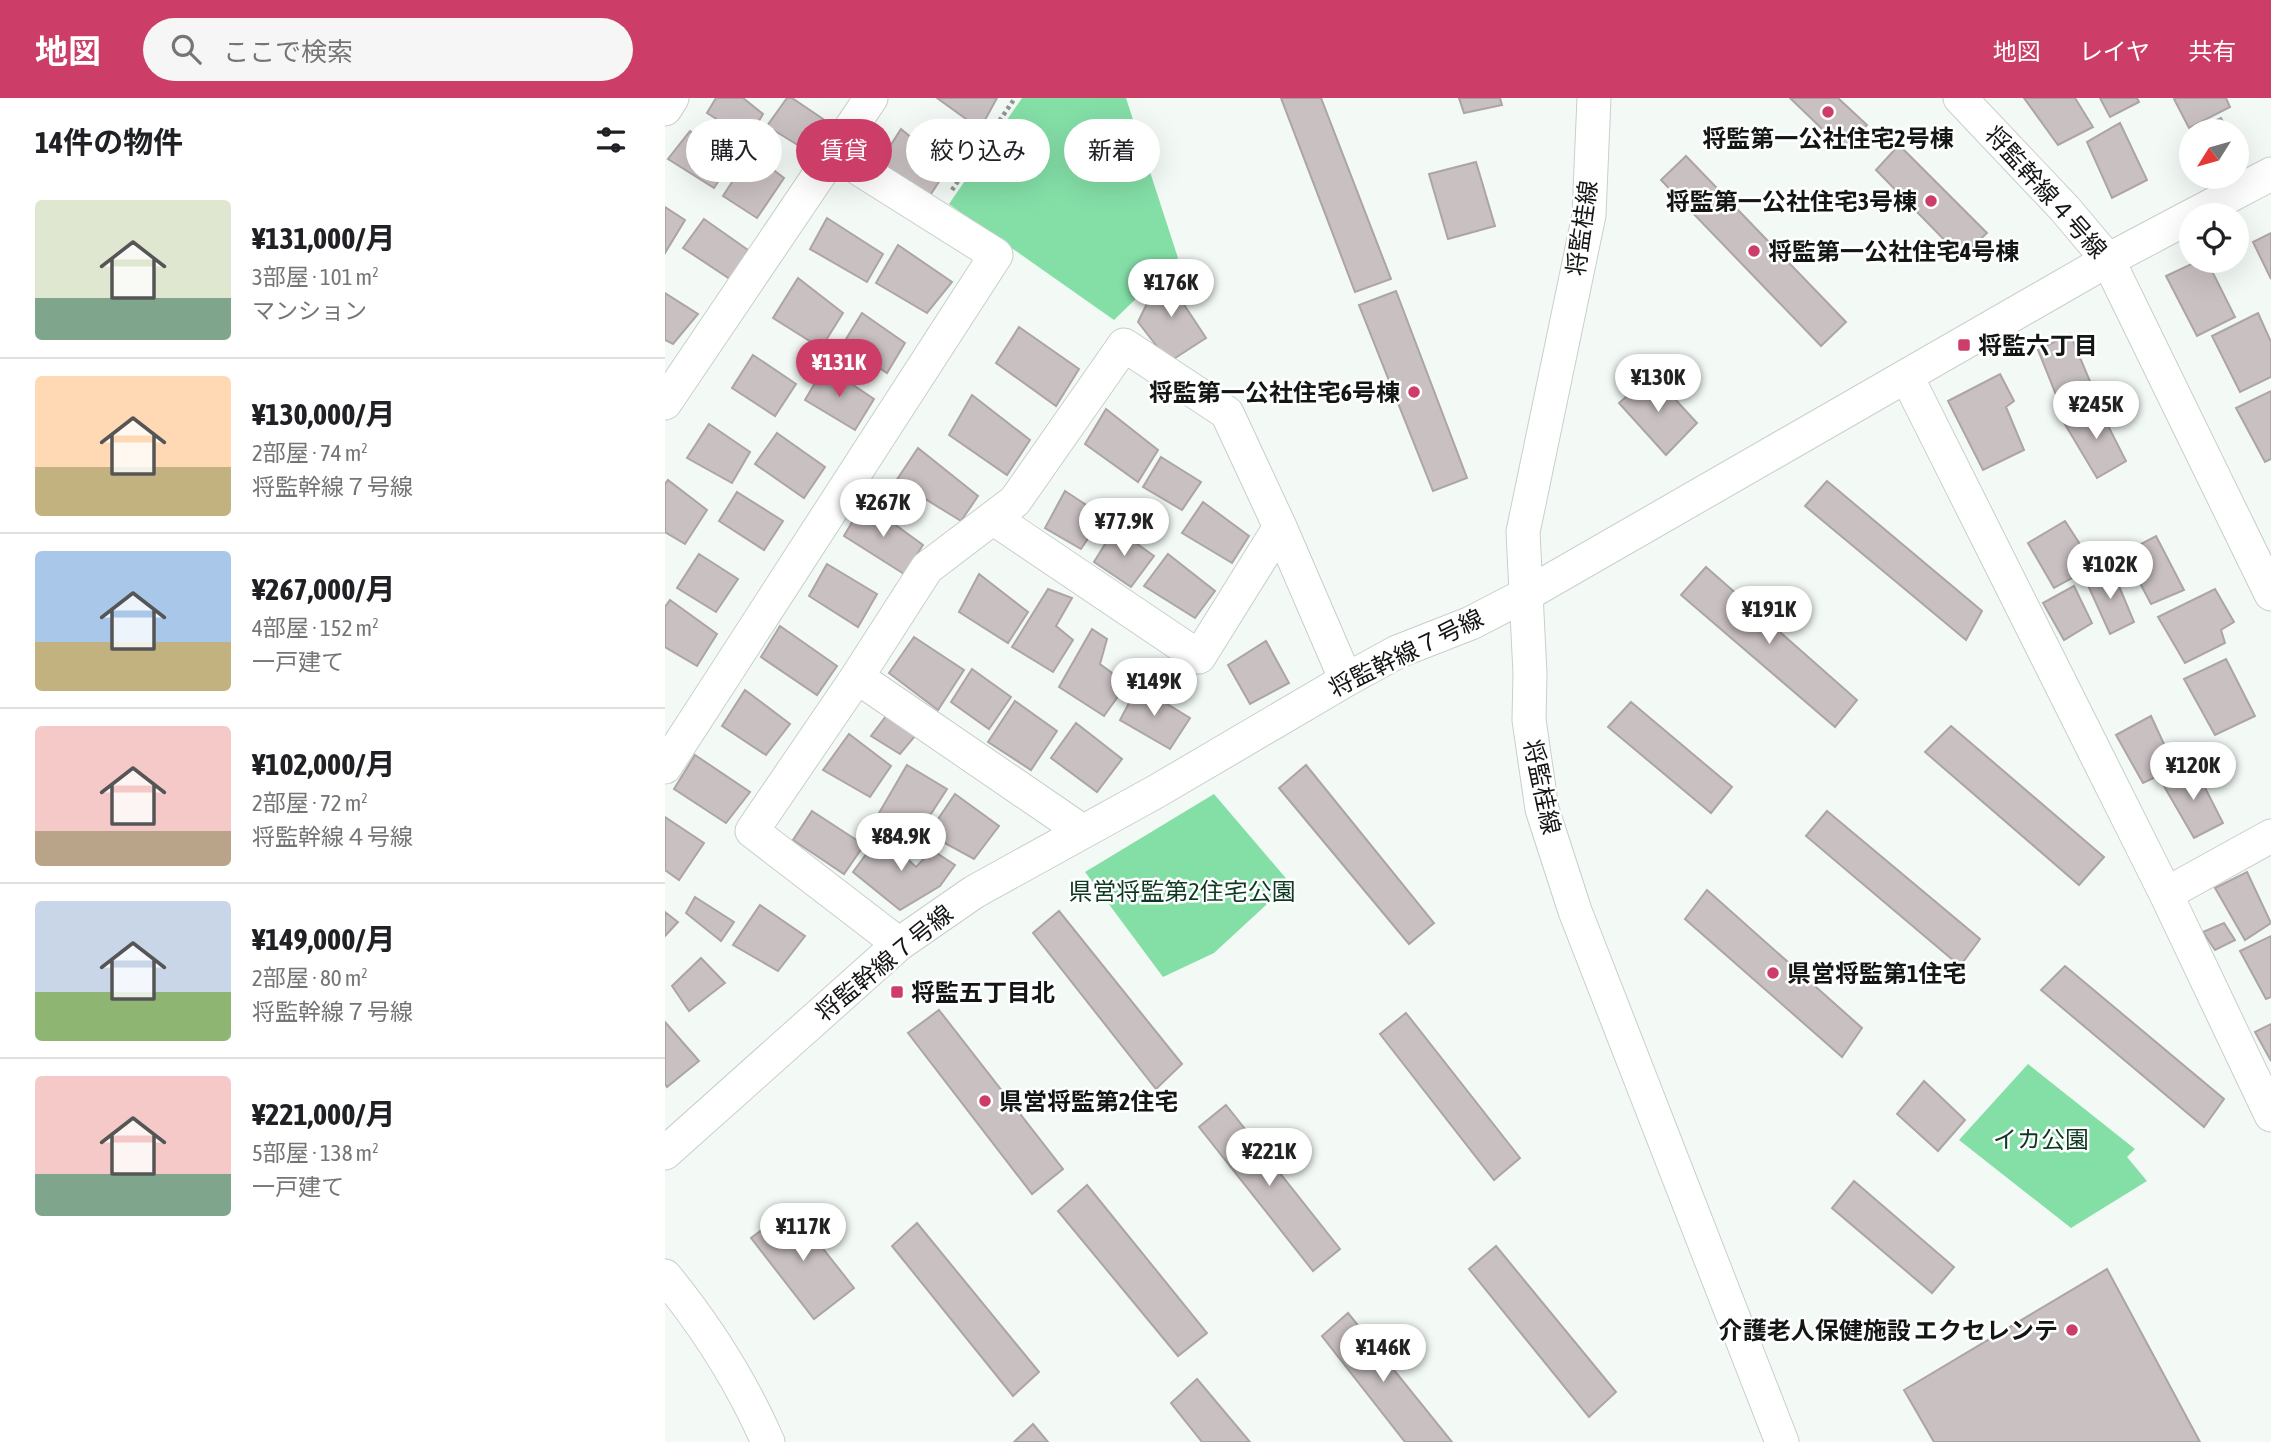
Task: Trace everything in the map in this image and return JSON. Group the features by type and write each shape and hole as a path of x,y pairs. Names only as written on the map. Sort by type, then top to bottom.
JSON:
{"street":[{"path":"665,109 673,98"},
{"path":"857,119 871,98"},
{"name":"将監桂線","path":"1594,98 1588,215 1523,532 1531,674 1529,720 1542,809 1580,924 1782,1442"},
{"name":"将監幹線４号線","path":"1966,100 2108,260 2271,594"},
{"name":"将監幹線７号線","path":"2216,203 2271,174"},
{"path":"665,403 814,182"},
{"path":"665,767 996,255 880,182"},
{"name":"将監幹線７号線","path":"665,1153 899,944 974,892 1157,791 1397,652 1471,622 1527,594 2108,260 2179,223"},
{"path":"899,944 752,831 857,677 927,568 1015,501 1124,345 1227,413 1346,680"},
{"path":"1907,376 2166,894 2271,1115"},
{"path":"993,518 1199,657 1280,527"},
{"path":"857,677 1081,831"},
{"path":"2166,894 2271,836"},
{"path":"665,1276 686,1301 751,1403 768,1442"}],"path":[{"path":"935,216 1015,98"}],"green space":[{"path":"1022,98 1126,98 1133,119 1064,119 1064,182 1153,182 1178,258 1114,320 949,204 964,182 1050,182 1050,119 1008,119"},
{"name":"県営将監第2住宅公園","path":"1214,794 1290,883 1214,953 1163,977 1085,872"},
{"name":"イカ公園","path":"2028,1064 2135,1149 2127,1157 2147,1181 2071,1228 1959,1140"}],"building":[{"path":"716,98 743,98 763,114 760,119 716,119 707,113"},
{"path":"787,98 792,98 823,119 796,119 796,144 782,135 782,119 772,119"},
{"path":"937,98 997,98 985,119 966,119"},
{"path":"1281,98 1321,98 1391,279 1355,292"},
{"path":"1459,98 1500,98 1502,105 1464,113"},
{"name":"将監第一公社住宅2号棟","path":"1790,98 1838,98 1867,125 1843,149"},
{"path":"2024,98 2075,98 2093,127 2058,145"},
{"path":"2100,98 2137,98 2139,102 2110,117"},
{"path":"2226,98 2230,107 2207,119 2184,119 2174,99"},
{"path":"2120,123 2147,180 2112,198 2087,142"},
{"path":"901,129 906,133 906,182 939,182 929,197 892,174 892,143"},
{"path":"686,136 686,170 668,159"},
{"name":"将監第一公社住宅3号棟","path":"1899,145 1987,233 1961,257 1876,170"},
{"name":"将監第一公社住宅4号棟","path":"1686,156 1846,322 1821,346 1661,180"},
{"path":"1476,162 1495,226 1448,239 1429,174"},
{"path":"704,182 718,182 714,188"},
{"path":"732,182 781,182 757,218 723,196"},
{"path":"665,207 685,220 665,253"},
{"path":"827,218 883,254 867,282 810,249"},
{"path":"704,219 748,250 730,279 683,248"},
{"path":"2271,233 2271,279 2253,242"},
{"path":"898,245 952,282 927,313 876,283"},
{"path":"1177,270 1190,284 1179,297 1206,338 1169,362 1138,322 1153,291"},
{"path":"2179,270 2179,273 2213,273 2235,317 2197,336 2166,276"},
{"path":"798,278 843,313 821,348 773,318"},
{"name":"将監第一公社住宅6号棟","path":"1396,291 1467,478 1433,491 1359,305"},
{"path":"665,293 698,314 673,344 665,340"},
{"path":"862,313 905,343 887,373 843,344"},
{"path":"2258,313 2271,342 2271,377 2240,392 2212,336"},
{"path":"1019,327 1079,369 1056,406 996,363"},
{"path":"2070,334 2097,398 2063,412 2038,350"},
{"path":"753,355 796,384 775,416 732,388"},
{"path":"825,366 874,399 855,430 805,400"},
{"path":"1652,374 1697,423 1666,455 1619,403"},
{"path":"2000,374 2014,401 2006,407 2024,450 1983,470 1948,401"},
{"path":"2271,391 2271,459 2265,462 2236,408"},
{"path":"972,395 1030,440 1007,475 949,435"},
{"path":"2098,406 2126,461 2097,478 2063,421"},
{"path":"1106,409 1158,450 1138,482 1085,444"},
{"path":"709,424 750,452 732,483 687,458"},
{"path":"777,433 825,467 804,498 755,464"},
{"path":"918,448 978,496 961,521 896,481"},
{"path":"1161,457 1201,482 1182,510 1143,487"},
{"path":"668,480 707,510 685,544 665,532 665,484"},
{"path":"1827,481 1982,611 1966,640 1805,506"},
{"path":"1065,491 1103,516 1081,549 1045,528"},
{"path":"737,492 783,521 764,550 719,521"},
{"path":"864,502 923,545 904,574 844,536"},
{"path":"1203,502 1249,536 1232,563 1182,533"},
{"path":"2065,521 2094,566 2054,588 2028,543"},
{"path":"1115,528 1154,556 1131,587 1094,562"},
{"path":"2156,536 2184,590 2151,604 2124,553"},
{"path":"699,554 738,579 716,612 677,588"},
{"path":"1168,554 1215,591 1195,618 1144,586"},
{"path":"827,564 877,594 858,627 809,596"},
{"path":"1706,567 1857,700 1835,727 1681,595"},
{"path":"2111,567 2134,622 2110,634 2086,581"},
{"path":"979,574 1028,612 1008,643 959,612"},
{"path":"2074,586 2092,623 2064,640 2043,603"},
{"path":"1048,589 1072,598 1056,626 1073,640 1053,672 1012,647"},
{"path":"2215,589 2234,622 2221,630 2225,643 2185,663 2158,617"},
{"path":"670,600 717,634 697,666 665,647 665,607"},
{"path":"780,626 837,666 817,695 761,657"},
{"path":"1092,629 1107,639 1100,664 1127,684 1104,716 1059,687"},
{"path":"914,637 964,670 938,710 889,673"},
{"path":"1266,641 1289,683 1250,704 1228,665"},
{"path":"2226,659 2255,716 2215,735 2184,679"},
{"path":"972,669 1011,697 989,729 951,702"},
{"path":"1138,686 1190,718 1170,749 1120,720"},
{"path":"745,690 790,724 766,755 722,726"},
{"path":"1015,701 1057,731 1031,770 988,742"},
{"path":"1631,702 1732,787 1711,813 1608,727"},
{"path":"886,716 915,736 900,754 871,736"},
{"path":"2151,716 2175,768 2143,783 2116,735"},
{"path":"1076,723 1122,759 1097,792 1051,758"},
{"path":"1951,726 2104,857 2079,885 1925,752"},
{"path":"849,734 891,766 870,797 823,770"},
{"path":"695,755 750,792 726,823 674,789"},
{"path":"907,765 947,789 918,834 879,813"},
{"path":"1306,765 1434,923 1409,944 1279,788"},
{"path":"2194,766 2223,823 2194,838 2161,781"},
{"path":"955,794 999,826 974,859 928,834"},
{"path":"812,811 864,845 844,874 793,840"},
{"name":"県営将監第1住宅","path":"1827,811 1980,939 1960,966 1806,836"},
{"path":"665,817 704,843 679,880 665,870"},
{"path":"881,834 916,867 932,850 955,865 940,886 900,910 853,872"},
{"path":"2247,872 2271,923 2245,940 2215,888"},
{"name":"県営将監第1住宅","path":"1707,890 1862,1028 1842,1057 1685,919"},
{"path":"695,897 734,922 721,941 686,913"},
{"path":"760,905 805,936 778,971 733,945"},
{"name":"県営将監第2住宅","path":"1059,911 1182,1064 1156,1089 1033,933"},
{"path":"665,912 678,922 665,936"},
{"path":"2224,923 2235,940 2215,950 2203,932"},
{"path":"2271,936 2271,997 2266,999 2240,951"},
{"path":"701,958 725,983 689,1011 672,986"},
{"path":"2065,966 2224,1099 2204,1127 2041,990"},
{"name":"県営将監第2住宅","path":"939,1010 1063,1169 1032,1194 908,1033"},
{"path":"1406,1013 1520,1158 1494,1180 1380,1034"},
{"path":"665,1022 699,1061 667,1087 665,1084"},
{"path":"2271,1024 2271,1061 2255,1032"},
{"path":"1924,1081 1965,1120 1938,1151 1897,1114"},
{"name":"県営将監第2住宅","path":"1226,1105 1340,1249 1313,1271 1199,1127"},
{"path":"1854,1181 1954,1267 1932,1293 1832,1208"},
{"name":"県営将監第2住宅","path":"1087,1185 1207,1333 1178,1356 1058,1211"},
{"path":"791,1208 854,1288 814,1319 751,1238"},
{"path":"917,1223 1039,1372 1013,1396 892,1246"},
{"path":"1496,1246 1616,1392 1589,1417 1469,1269"},
{"name":"介護老人保健施設 エクセレンテ","path":"2107,1269 2200,1442 1934,1442 1904,1390"},
{"path":"1348,1313 1452,1442 1405,1442 1322,1336"},
{"path":"1197,1379 1250,1442 1202,1442 1171,1403"},
{"path":"1033,1424 1048,1442 1014,1442"}],"place":[{"name":"将監第一公社住宅2号棟","path":"1828,112"},
{"name":"将監第一公社住宅3号棟","path":"1931,201"},
{"name":"将監第一公社住宅4号棟","path":"1754,251"},
{"name":"将監六丁目","path":"1964,345"},
{"name":"将監第一公社住宅6号棟","path":"1414,392"},
{"name":"県営将監第1住宅","path":"1773,973"},
{"name":"将監五丁目北","path":"897,992"},
{"name":"県営将監第2住宅","path":"985,1101"},
{"name":"介護老人保健施設 エクセレンテ","path":"2072,1330"}]}
